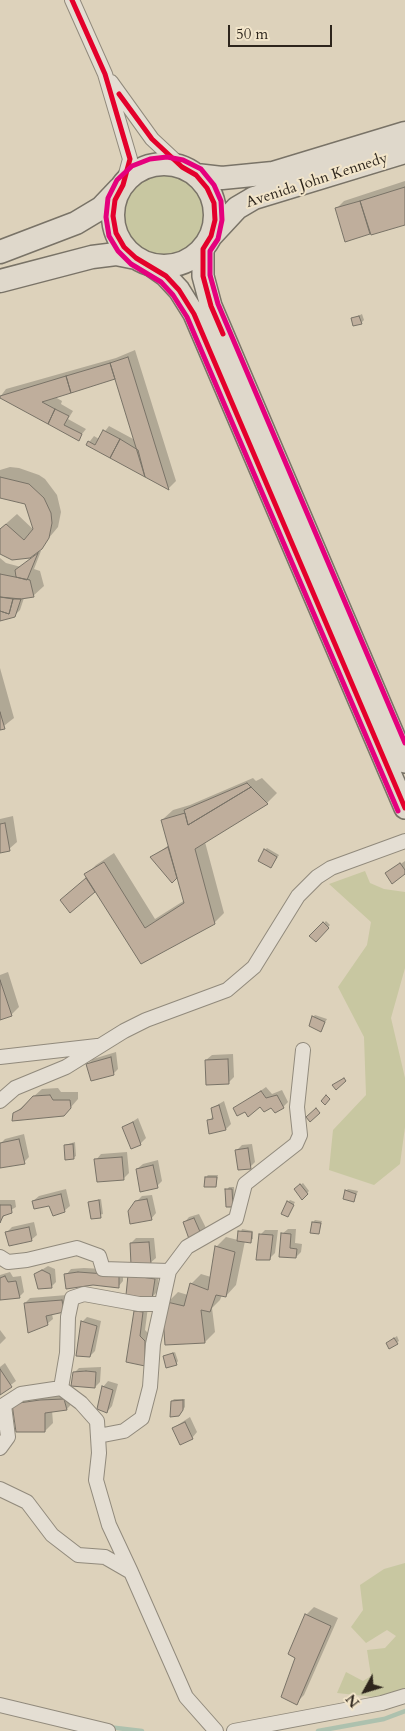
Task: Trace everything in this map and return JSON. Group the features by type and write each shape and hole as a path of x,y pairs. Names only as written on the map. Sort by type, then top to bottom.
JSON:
{"highway":[{"name":"Avenida John Kennedy","path":"189,171 222,178 273,173 405,133"},
{"name":"Avenida John Kennedy","path":"207,242 237,208 254,198 405,152"},
{"path":"0,252 76,223 101,208 135,173 151,166 166,164 189,171 207,188 214,203 215,220 207,242 192,258 178,264 164,266 116,254 92,257 0,280"},
{"path":"123,185 115,200 114,224 124,247 143,261"}],"main road":[{"path":"207,242 203,276 211,306 405,762"},
{"path":"143,261 179,290 194,314 405,808"}],"street":[{"path":"72,0 105,74 130,159 123,185"},
{"path":"105,74 152,139 189,171"},
{"path":"0,1101 14,1088 66,1067 100,1045 146,1020 227,990 254,967 298,896 317,877 331,868 405,842"},
{"path":"0,1057 100,1045"},
{"path":"98,1436 124,1431 142,1418 150,1387 152,1344 169,1271 187,1248 236,1219 245,1184 296,1144 300,1135 298,1107 303,1050"},
{"path":"0,1257 8,1262 27,1260 77,1248 100,1256 104,1270 169,1271"},
{"path":"61,1388 68,1353 68,1317 72,1298 84,1294 139,1304 160,1304"},
{"path":"0,1448 8,1438 4,1405 21,1394 61,1388 81,1403 98,1422 99,1453 96,1480 109,1525 186,1698 216,1731"},
{"path":"0,1489 27,1502 52,1535 78,1555 105,1557 131,1572"},
{"path":"234,1731 382,1703 405,1696"},
{"path":"0,1705 108,1731"}],"green space":[{"path":"165,174 181,177 194,186 203,199 206,215 203,231 194,244 181,253 165,256 149,253 136,244 127,231 124,215 127,199 136,186 149,177"},
{"path":"365,871 370,883 384,889 405,892 405,968 391,1018 405,1078 405,1127 400,1164 374,1185 329,1170 333,1130 366,1095 364,1037 338,987 367,945 371,922 329,884"},
{"path":"405,1563 405,1690 383,1698 337,1693 346,1672 363,1681 371,1676 367,1650 385,1648 396,1636 387,1630 366,1643 351,1627 363,1610 360,1585 384,1569"}],"building":[{"path":"405,187 405,225 371,235 360,201"},
{"path":"360,201 370,234 345,242 335,208"},
{"path":"359,316 362,324 353,326 351,318"},
{"path":"128,357 169,490 145,477 110,363"},
{"path":"110,363 115,379 71,393 66,376"},
{"path":"66,376 71,393 42,402 55,409 48,424 0,398 0,396"},
{"path":"55,409 69,416 64,425 82,434 79,441 48,424"},
{"path":"103,430 120,439 110,458 86,445 88,441 95,445"},
{"path":"120,439 138,450 145,477 110,458"},
{"path":"0,477 29,484 44,498 51,513 52,523 49,538 42,549 30,558 12,560 0,554 0,529 6,524 24,540 33,529 25,504 0,498"},
{"path":"38,553 27,580 16,577 15,570"},
{"path":"0,574 30,580 34,597 21,599 0,597"},
{"path":"0,597 13,599 9,614 0,611"},
{"path":"13,599 21,599 15,617 0,621 0,611 9,614"},
{"path":"0,712 5,729 0,730"},
{"path":"247,783 251,787 188,825 184,810"},
{"path":"251,787 268,804 195,849 215,924 141,964 84,874 104,862 145,928 184,903 161,820 185,813 188,825"},
{"path":"5,823 10,851 0,853 0,824"},
{"path":"168,847 177,878 172,883 150,857"},
{"path":"264,849 277,857 271,868 258,861"},
{"path":"400,863 405,870 405,874 392,884 385,873"},
{"path":"86,878 95,892 70,913 60,900"},
{"path":"323,922 329,928 316,942 309,936"},
{"path":"0,980 12,1016 0,1020"},
{"path":"312,1016 325,1022 321,1032 309,1026"},
{"path":"111,1057 114,1075 91,1081 86,1064"},
{"path":"228,1059 229,1084 206,1085 205,1060"},
{"path":"344,1078 346,1081 336,1090 332,1085"},
{"path":"261,1091 266,1098 277,1095 284,1108 275,1113 271,1108 264,1112 260,1107 248,1117 245,1112 237,1116 233,1108"},
{"path":"50,1095 53,1100 70,1100 71,1108 64,1116 12,1121 13,1113 21,1109 33,1096"},
{"path":"326,1095 330,1099 325,1105 321,1101"},
{"path":"219,1105 226,1130 209,1134 207,1120 213,1119 211,1108"},
{"path":"316,1108 320,1113 310,1122 306,1117"},
{"path":"133,1122 141,1145 131,1149 122,1127"},
{"path":"19,1139 25,1164 0,1168 0,1143"},
{"path":"73,1144 74,1159 65,1160 64,1145"},
{"path":"248,1148 251,1169 238,1170 235,1150"},
{"path":"122,1157 124,1180 97,1182 94,1159"},
{"path":"153,1165 158,1188 140,1192 136,1169"},
{"path":"205,1177 217,1177 216,1187 204,1187"},
{"path":"300,1184 308,1194 302,1200 294,1189"},
{"path":"225,1189 232,1189 233,1207 226,1207"},
{"path":"345,1190 356,1194 354,1202 343,1199"},
{"path":"61,1194 65,1212 53,1216 49,1206 34,1209 32,1201"},
{"path":"147,1199 152,1220 130,1224 128,1211 135,1201"},
{"path":"99,1200 101,1218 91,1219 88,1202"},
{"path":"287,1201 294,1205 288,1217 281,1214"},
{"path":"0,1205 11,1205 12,1213 3,1216 0,1223"},
{"path":"194,1218 201,1234 189,1239 183,1222"},
{"path":"312,1222 321,1223 319,1234 310,1233"},
{"path":"29,1227 32,1241 9,1246 5,1232"},
{"path":"238,1231 252,1232 251,1243 237,1241"},
{"path":"281,1233 291,1234 290,1248 297,1249 296,1258 279,1257"},
{"path":"259,1234 273,1235 270,1260 256,1260"},
{"path":"149,1242 151,1264 131,1265 130,1243"},
{"path":"215,1246 235,1252 226,1297 216,1295 210,1312 201,1310 205,1343 165,1345 163,1318 167,1302 184,1306 190,1283 208,1290"},
{"path":"42,1270 50,1274 52,1288 38,1289 34,1274"},
{"path":"78,1272 119,1275 119,1288 93,1285 66,1289 64,1274"},
{"path":"128,1275 155,1279 152,1299 126,1295"},
{"path":"5,1276 8,1282 16,1281 20,1298 0,1300 0,1278"},
{"path":"62,1300 64,1312 46,1316 48,1325 28,1333 24,1303"},
{"path":"134,1311 143,1312 140,1336 145,1341 145,1366 126,1362"},
{"path":"81,1321 97,1326 90,1357 76,1356"},
{"path":"394,1338 398,1344 389,1349 386,1343"},
{"path":"173,1353 177,1365 166,1368 163,1356"},
{"path":"0,1369 12,1387 0,1395"},
{"path":"73,1372 96,1372 95,1388 71,1386"},
{"path":"102,1386 113,1390 107,1413 97,1409"},
{"path":"64,1399 67,1410 45,1413 45,1432 16,1432 12,1404"},
{"path":"183,1400 183,1410 179,1416 170,1417 171,1401"},
{"path":"185,1422 193,1439 180,1445 172,1428"},
{"path":"305,1614 331,1626 297,1705 281,1697 295,1658 288,1654"}],"waterway":[{"path":"318,1731 384,1719 405,1711"},
{"path":"108,1727 142,1731"}],"transit line":[{"path":"72,0 105,74 130,159 123,185 115,200 113,216 116,233 124,247 136,258 166,276 179,290 194,314 405,808"},
{"path":"119,94 152,139 182,167 196,175 207,188 214,203 215,220 211,236 203,249 203,276 211,306 223,334"},
{"path":"398,811 187,317 173,295 161,282 131,264 118,251 109,236 106,217 108,198 117,180 132,166 150,159 167,157 183,160 201,169 214,185 221,201 222,220 218,239 210,251 210,275 218,304 405,743"}]}
